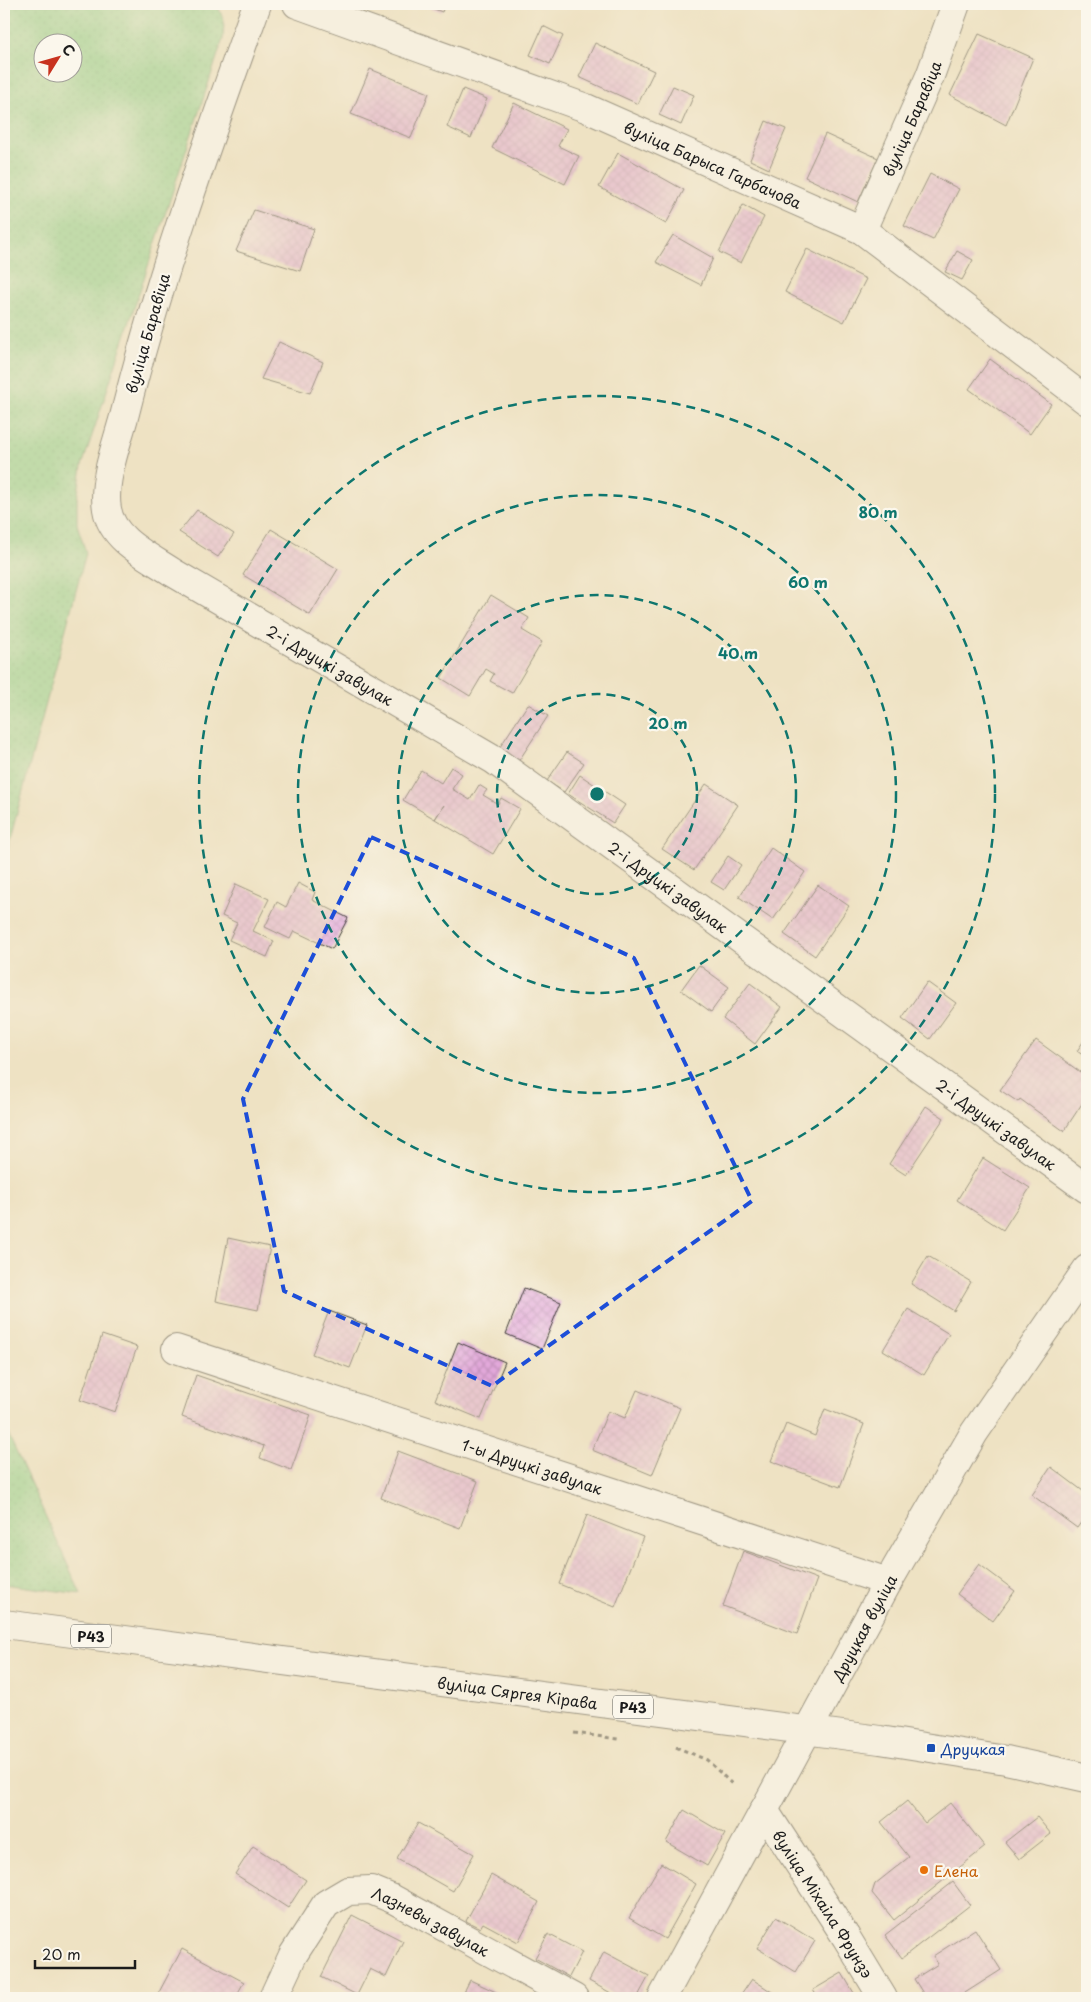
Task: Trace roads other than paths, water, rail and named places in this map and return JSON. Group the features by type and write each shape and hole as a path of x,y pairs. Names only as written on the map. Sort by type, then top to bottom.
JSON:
{"street":[{"name":"вуліца Баравіца","path":"233,609 149,557 124,539 114,529 107,509 107,482 129,394 173,243 257,4"},
{"name":"вуліца Барыса Гарбачова","path":"297,4 586,108 862,230 1087,401"},
{"name":"вуліца Баравіца","path":"862,230 930,76 956,4"},
{"name":"2-і Друцкі завулак","path":"233,609 494,760 1087,1189"},
{"name":"Друцкая вуліца","path":"662,1998 888,1582 974,1433 1087,1269"},
{"name":"1-ы Друцкі завулак","path":"176,1350 888,1582"},
{"name":"вуліца Сяргея Кірава","path":"4,1624 807,1730 1006,1760 1087,1778"},
{"name":"вуліца Міхаіла Фрунзэ","path":"764,1810 883,1998"},
{"name":"Лазневы завулак","path":"273,1998 293,1956 326,1904 348,1891 371,1890 393,1899 574,1998"}],"place":[{"name":"Друцкая","path":"931,1748"},
{"name":"Елена","path":"924,1870"}]}
